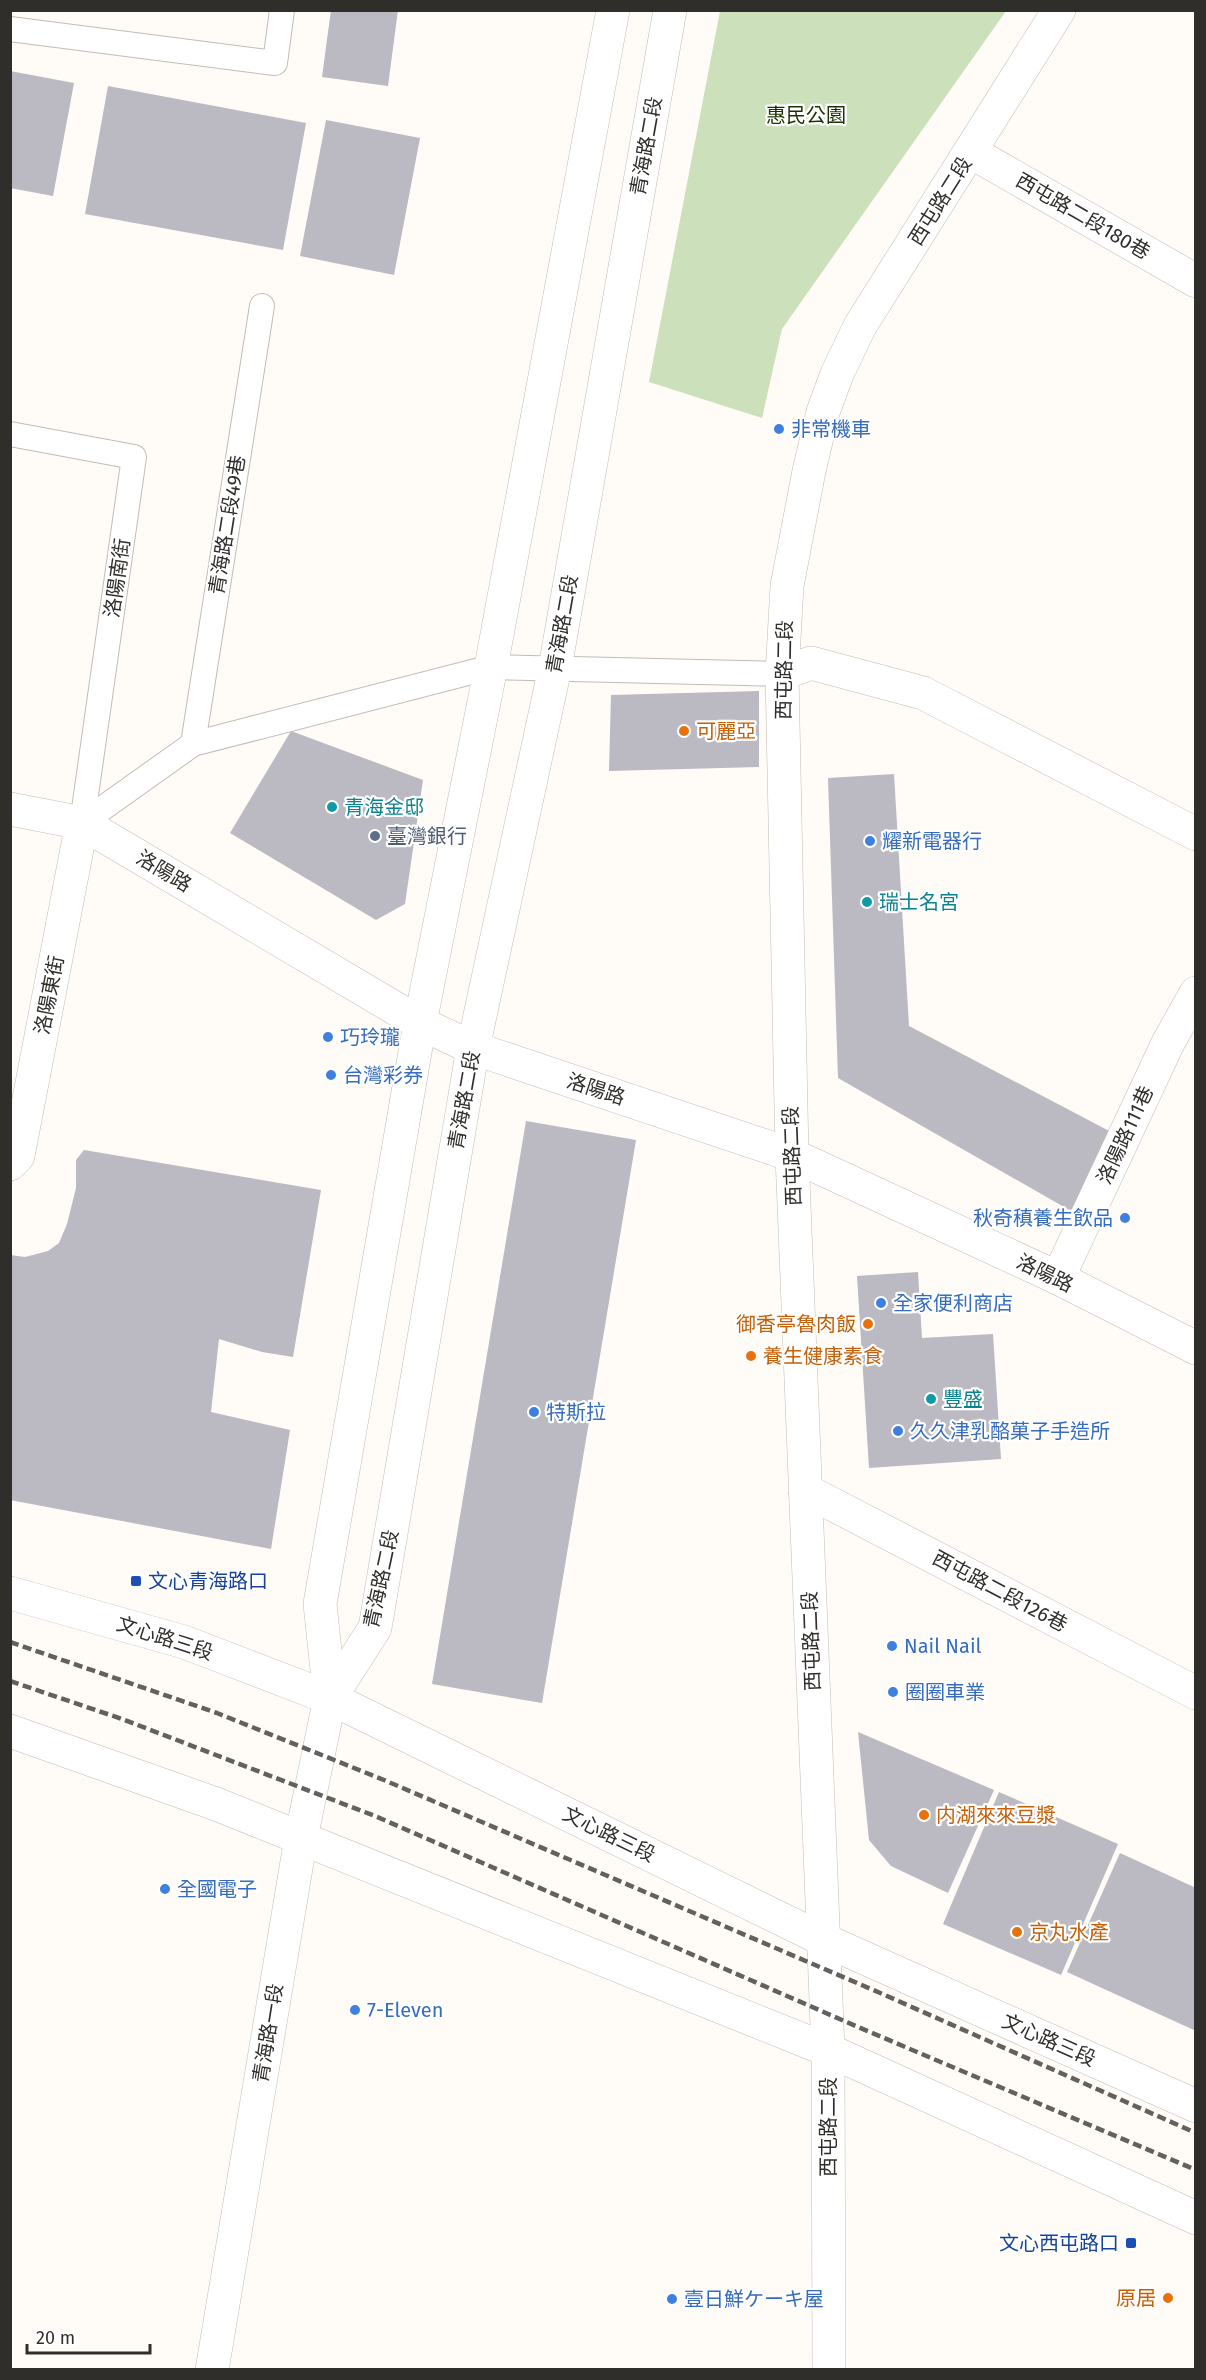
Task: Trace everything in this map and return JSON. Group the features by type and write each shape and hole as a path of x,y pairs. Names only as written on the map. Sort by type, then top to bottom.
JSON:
{"street":[{"path":"330,1698 320,1604 420,1023 492,667 613,10"},
{"name":"青海路二段","path":"330,1698 375,1628 473,1048 555,668 670,10"},
{"name":"西屯路二段","path":"829,2370 828,2050 792,1155 782,674 787,586 811,461 823,412 837,374 860,326 1059,10"},
{"name":"西屯路二段180巷","path":"971,152 1196,281"},
{"path":"782,674 811,663 923,693 1196,834"},
{"name":"洛陽路","path":"10,809 82,823 420,1023 473,1048 792,1155 1058,1278 1196,1348"},
{"name":"洛陽東街","path":"10,1164 18,1156 82,823"},
{"name":"洛陽路111巷","path":"1058,1278 1168,1043 1196,993"},
{"name":"西屯路二段126巷","path":"805,1490 1196,1693"},
{"name":"文心路三段","path":"10,1593 184,1642 330,1698 822,1939 1196,2106"},
{"name":"青海路一段","path":"212,2370 301,1838 330,1698"},
{"path":"10,1731 216,1804 828,2050 1196,2218"}],"lane":[{"path":"10,30 275,63 282,10"},
{"name":"青海路二段49巷","path":"193,744 262,306"},
{"name":"洛陽南街","path":"10,434 134,457 82,823"},
{"path":"82,823 193,744 492,667 782,674"}],"green space":[{"name":"惠民公園","path":"720,11 1006,11 782,329 762,418 649,382"}],"building":[{"path":"331,10 398,10 388,86 322,77"},
{"path":"10,71 74,83 53,196 10,188"},
{"path":"108,86 306,123 283,250 85,214"},
{"path":"326,120 420,138 394,275 300,256"},
{"name":"可麗亞","path":"759,691 759,767 609,771 611,695"},
{"name":"青海金邸","path":"291,731 423,780 405,904 376,920 230,833"},
{"name":"瑞士名宮","path":"894,774 909,1026 1113,1133 1078,1215 838,1078 828,778"},
{"name":"特斯拉","path":"526,1121 636,1140 542,1703 432,1684"},
{"path":"84,1150 321,1190 293,1357 262,1352 219,1339 211,1412 290,1430 271,1549 10,1500 10,1255 25,1257 48,1251 59,1243 67,1224 76,1188 76,1160"},
{"name":"豐盛","path":"918,1272 922,1338 993,1334 1001,1459 869,1468 857,1276"},
{"name":"内湖來來豆漿","path":"858,1732 994,1790 948,1893 891,1866 869,1840"},
{"path":"999,1792 1118,1844 1061,1975 943,1924"},
{"path":"1120,1853 1196,1888 1196,2031 1067,1972"}],"railway":[{"path":"10,1642 217,1713 384,1780 878,1992 1196,2133"},
{"path":"10,1681 122,1719 375,1816 858,2027 1196,2170"}],"place":[{"name":"非常機車","path":"779,429"},
{"name":"可麗亞","path":"684,731"},
{"name":"青海金邸","path":"332,807"},
{"name":"臺灣銀行","path":"375,836"},
{"name":"耀新電器行","path":"870,841"},
{"name":"瑞士名宮","path":"867,902"},
{"name":"巧玲瓏","path":"328,1037"},
{"name":"台灣彩券","path":"331,1075"},
{"name":"秋奇稹養生飲品","path":"1125,1218"},
{"name":"全家便利商店","path":"881,1303"},
{"name":"御香亭魯肉飯","path":"868,1324"},
{"name":"養生健康素食","path":"751,1356"},
{"name":"豐盛","path":"931,1399"},
{"name":"特斯拉","path":"534,1412"},
{"name":"久久津乳酪菓子手造所","path":"898,1431"},
{"name":"文心青海路口","path":"136,1581"},
{"name":"Nail Nail","path":"892,1646"},
{"name":"圈圈車業","path":"893,1692"},
{"name":"内湖來來豆漿","path":"924,1815"},
{"name":"全國電子","path":"165,1889"},
{"name":"京丸水產","path":"1017,1932"},
{"name":"7-Eleven","path":"355,2010"},
{"name":"文心西屯路口","path":"1131,2243"},
{"name":"原居","path":"1168,2298"},
{"name":"壹日鮮ケーキ屋","path":"672,2299"}]}
